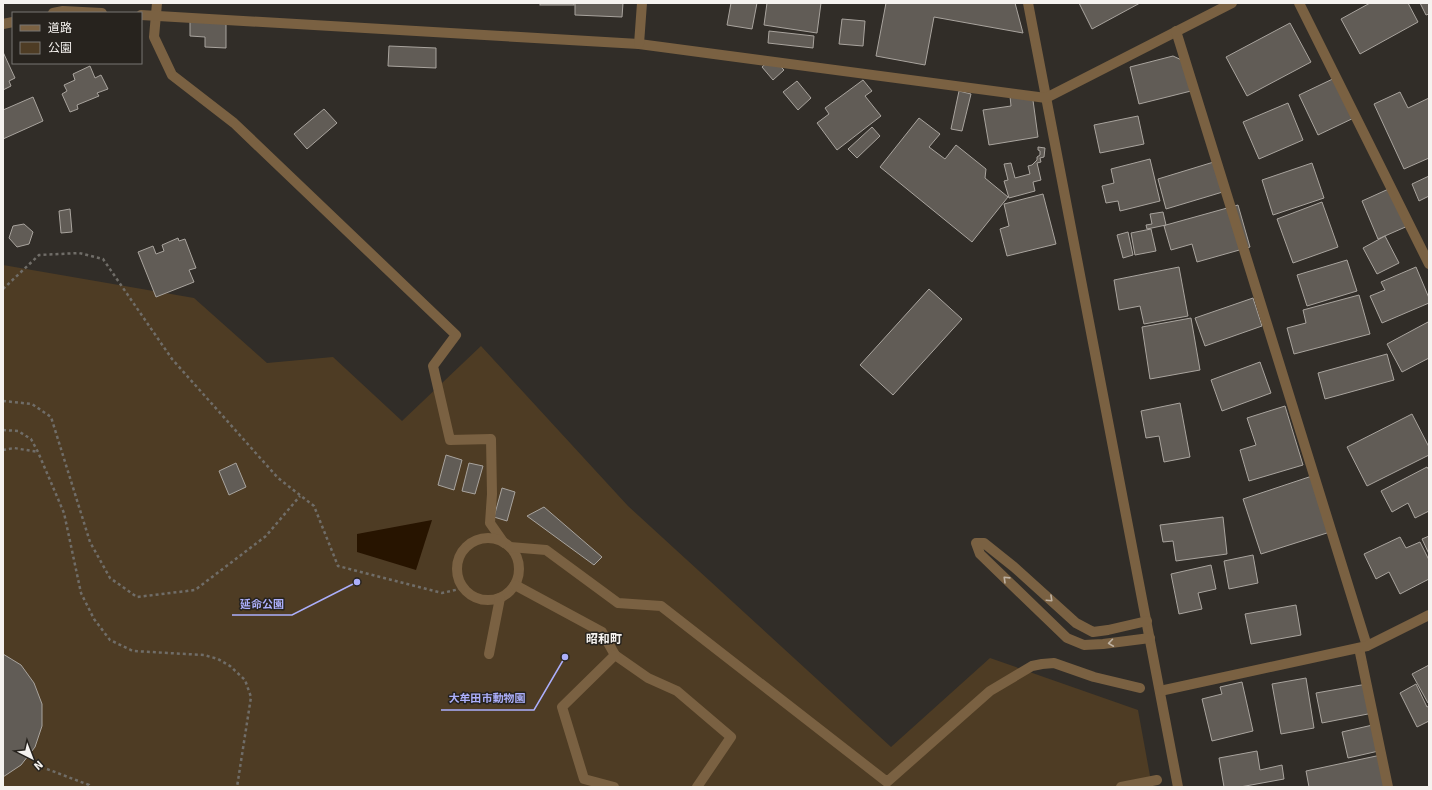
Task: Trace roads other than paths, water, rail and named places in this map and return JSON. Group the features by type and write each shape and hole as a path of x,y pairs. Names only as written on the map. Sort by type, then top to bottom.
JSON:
{"street":[{"path":"157,3 154,37 172,75 234,123 456,335 433,366 450,440 491,439 492,494 490,523 507,545 516,555 519,565 519,576 515,585 508,593 500,598 490,600 480,599 471,595 464,588 459,579 458,569 459,559 471,544 481,539 491,538 507,545 546,550 618,602 661,606 887,782 990,691 1032,666 1054,664 1094,677 1140,688"},
{"path":"639,44 642,3"},
{"path":"1028,3 1178,787"},
{"path":"142,15 639,44 1046,98 1232,3"},
{"path":"1298,3 1429,264"},
{"path":"58,12 82,12"},
{"path":"1176,31 1363,647 1388,787"},
{"path":"1146,621 1093,632 1076,623 1020,572 984,543 976,544 980,554 1067,638 1084,645 1150,638"},
{"path":"515,585 602,632 615,655 648,678 677,691 731,737 697,787"},
{"path":"489,654 500,598"},
{"path":"1160,691 1363,647 1429,616"},
{"path":"614,787 584,779 562,707 615,655"},
{"path":"1121,787 1157,780"}],"place":[{"name":"延命公園","path":"357,582"},
{"name":"大牟田市動物園","path":"565,657"}],"district":[{"name":"昭和町","path":"604,639"}]}
